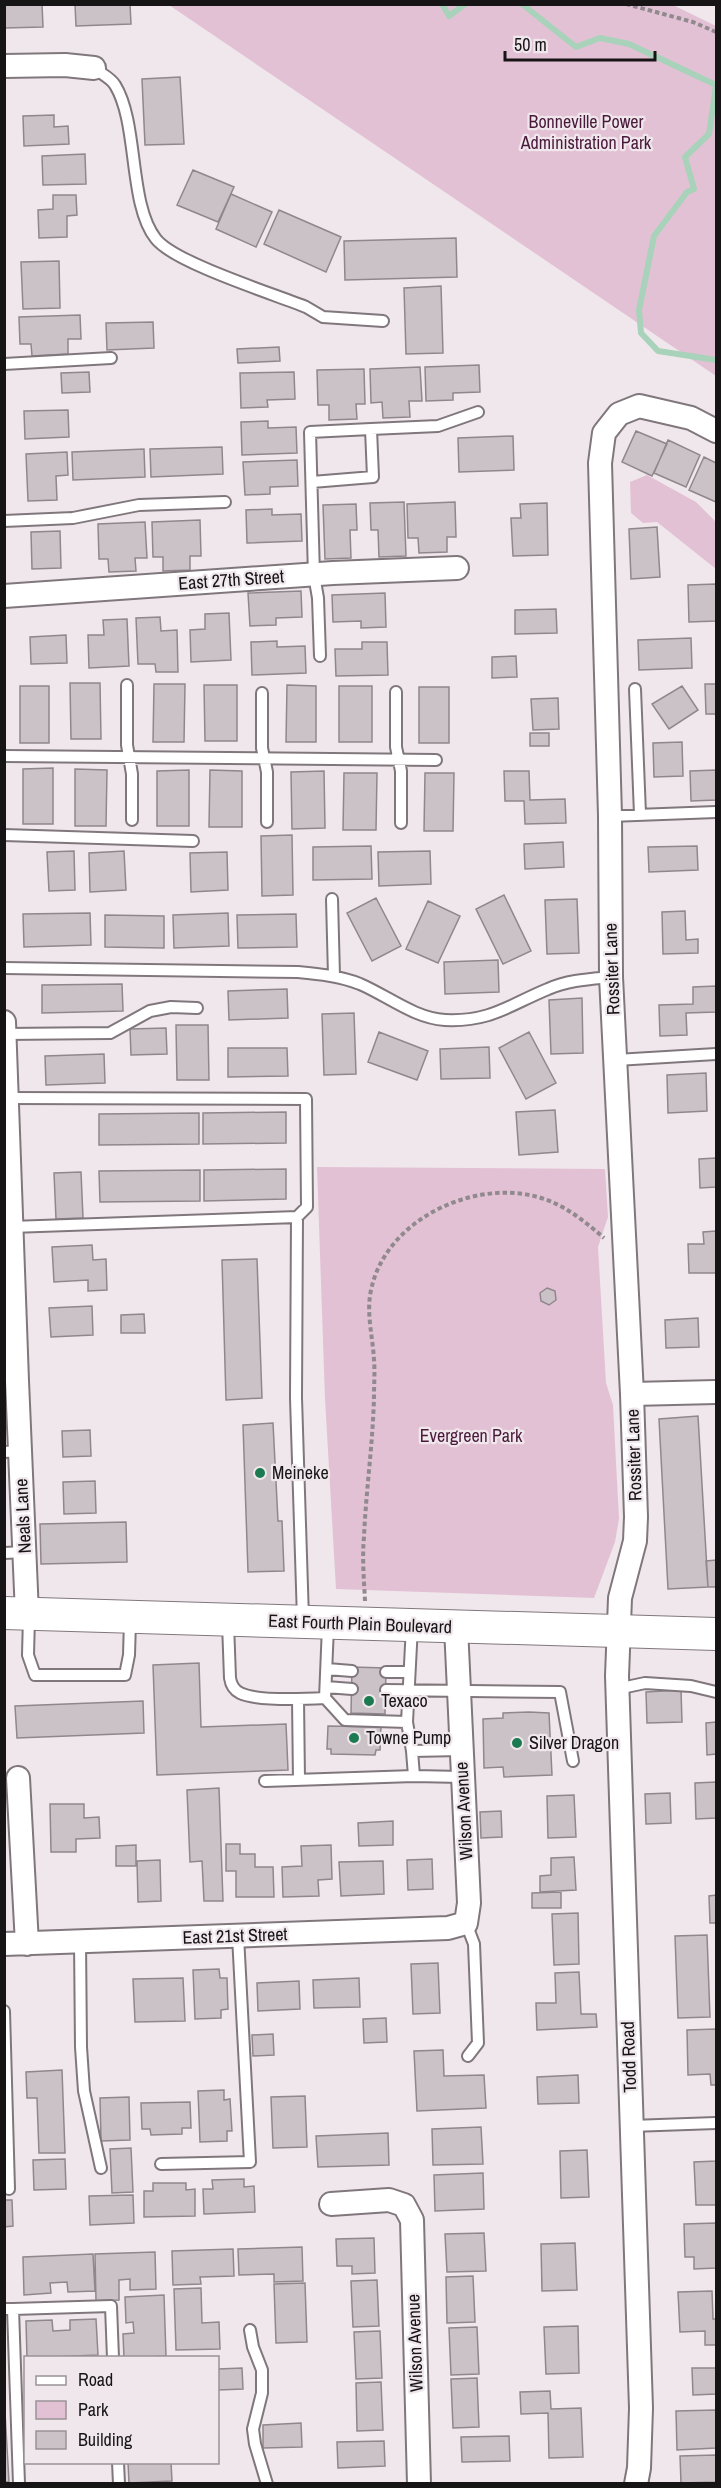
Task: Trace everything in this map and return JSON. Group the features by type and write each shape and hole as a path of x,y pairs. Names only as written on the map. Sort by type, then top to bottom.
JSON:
{"main road":[{"name":"East Fourth Plain Boulevard","path":"20,1613 717,1634"}],"street":[{"path":"4,66 65,65 94,68"},
{"name":"Rossiter Lane","path":"617,1631 620,1598 635,1541 632,1394 611,977 610,816 600,463 604,433 619,414 639,406 691,418 717,431"},
{"name":"East 27th Street","path":"4,596 314,574 458,567"},
{"name":"Neals Lane","path":"4,1022 12,1452 15,1553 20,1613"},
{"path":"632,1394 717,1392"},
{"name":"Wilson Avenue","path":"456,1627 469,1903 466,1923"},
{"name":"Todd Road","path":"617,1631 641,2408 639,2468 636,2484"},
{"path":"16,1944 18,1778"},
{"name":"East 21st Street","path":"16,1944 448,1928 466,1923"},
{"name":"Wilson Avenue","path":"331,2204 389,2200 404,2205 412,2220 419,2484"}],"lane":[{"path":"94,68 115,84 124,110 145,221 157,240 175,255 306,307 323,317 383,321"},
{"path":"4,364 111,358"},
{"path":"320,656 318,598 314,574 310,432 438,426 478,412"},
{"path":"312,482 373,477 371,429"},
{"path":"4,521 73,518 139,505 225,502"},
{"path":"127,685 127,745 132,774 132,820"},
{"path":"635,689 640,814"},
{"path":"396,692 396,747 401,771 401,823"},
{"path":"262,693 263,757 267,772 267,822"},
{"path":"4,756 435,759"},
{"path":"610,816 717,812"},
{"path":"4,835 193,841"},
{"path":"332,899 334,976"},
{"path":"4,968 297,972 334,976 360,984 419,1014 442,1020 479,1019 508,1009 549,988 580,980 611,977"},
{"path":"5,1034 110,1033 150,1011 171,1007 197,1008"},
{"path":"616,1060 717,1054"},
{"path":"7,1098 306,1099 307,1207 297,1217 9,1237"},
{"path":"297,1217 296,1398 316,1622 327,1669 326,1693 345,1720 407,1722"},
{"path":"20,1613 28,1655 35,1675 125,1675 129,1655 130,1617"},
{"path":"228,1620 230,1678 232,1686 239,1693 298,1699 352,1689"},
{"path":"412,1626 407,1722 414,1776"},
{"path":"327,1669 352,1671"},
{"path":"386,1672 410,1672"},
{"path":"617,1689 645,1683 691,1686 717,1692"},
{"path":"386,1690 560,1692 573,1761"},
{"path":"298,1699 299,1780"},
{"path":"412,1751 461,1750"},
{"path":"265,1781 414,1776 462,1777"},
{"path":"466,1923 474,1944 477,2043 468,2056"},
{"path":"161,2164 250,2162 238,1936"},
{"path":"80,1941 81,2047 84,2091 101,2168"},
{"path":"4,2011 9,2189"},
{"path":"632,2126 717,2123"},
{"path":"19,2484 9,2309 111,2306 113,2356"},
{"path":"250,2330 253,2347 262,2370 262,2393 255,2418 254,2437 267,2484"},
{"path":"118,2464 119,2484"}],"path":[{"path":"626,4 693,22 717,32"},
{"path":"365,1624 363,1540 374,1371 370,1296 377,1272 394,1244 421,1218 451,1203 486,1192 516,1193 552,1202 587,1224 626,1256"}],"green space":[{"name":"Bonneville Power Administration Park","path":"169,5 673,5 716,26 716,376"},
{"path":"647,475 696,502 716,522 716,569 657,522 643,523 631,513 630,482"},
{"name":"Evergreen Park","path":"317,1167 605,1169 608,1217 598,1247 606,1383 613,1405 619,1519 615,1542 594,1598 336,1589 325,1399"}],"building":[{"path":"4,4 42,4 43,27 4,28"},
{"path":"75,4 130,4 131,24 76,26"},
{"path":"180,77 184,144 145,145 142,79"},
{"path":"54,115 54,127 68,126 69,144 24,146 23,116"},
{"path":"85,154 86,184 43,185 42,156"},
{"path":"193,170 234,187 218,222 177,205"},
{"path":"231,194 272,212 256,247 216,229"},
{"path":"53,195 76,195 77,215 67,216 67,237 39,238 38,210 53,209"},
{"path":"279,210 341,237 326,272 264,244"},
{"path":"456,238 457,277 345,280 344,241"},
{"path":"59,261 60,308 23,309 21,262"},
{"path":"441,286 443,353 406,354 404,288"},
{"path":"80,315 81,339 68,339 68,354 32,356 31,344 20,344 19,317"},
{"path":"153,322 154,348 107,350 106,323"},
{"path":"279,347 280,361 238,363 237,349"},
{"path":"479,365 480,392 453,393 453,400 426,401 425,367"},
{"path":"420,367 422,401 409,401 410,417 383,418 382,402 371,403 370,369"},
{"path":"364,369 365,404 356,404 357,419 329,420 329,405 318,405 317,370"},
{"path":"89,372 90,392 62,393 61,373"},
{"path":"294,372 295,399 267,400 268,407 241,408 240,373"},
{"path":"68,410 69,437 25,439 24,411"},
{"path":"268,421 268,428 296,427 297,453 242,455 241,422"},
{"path":"636,431 667,444 652,476 622,462"},
{"path":"513,436 514,470 459,472 458,438"},
{"path":"668,440 700,455 686,487 654,473"},
{"path":"222,447 223,474 151,477 150,449"},
{"path":"144,449 145,477 73,480 72,452"},
{"path":"67,452 68,475 56,476 57,500 28,501 26,454"},
{"path":"704,457 716,463 716,502 689,490"},
{"path":"297,460 298,486 270,487 270,494 245,495 243,462"},
{"path":"404,502 406,556 379,557 378,530 371,530 370,503"},
{"path":"455,502 456,537 447,537 447,552 419,553 418,538 408,538 407,504"},
{"path":"547,503 548,555 513,556 511,518 521,518 520,504"},
{"path":"356,504 357,530 350,530 351,558 325,559 323,505"},
{"path":"272,509 272,515 301,514 302,541 247,543 246,510"},
{"path":"200,520 201,556 190,556 190,570 163,571 163,557 153,557 152,522"},
{"path":"145,522 147,558 135,558 136,571 109,572 108,559 99,559 98,524"},
{"path":"657,527 660,577 631,579 629,529"},
{"path":"60,531 61,568 32,569 31,532"},
{"path":"716,584 716,621 689,622 688,585"},
{"path":"301,591 302,617 276,618 276,625 250,626 248,593"},
{"path":"385,593 386,627 361,628 361,621 333,622 332,595"},
{"path":"556,609 557,633 515,634 515,610"},
{"path":"229,613 231,660 191,662 190,630 205,629 205,614"},
{"path":"160,617 161,631 177,630 178,672 156,672 155,664 138,664 136,618"},
{"path":"127,619 129,666 89,668 88,635 104,635 103,620"},
{"path":"66,635 67,663 31,664 30,637"},
{"path":"691,638 692,668 639,670 638,640"},
{"path":"277,641 277,647 305,646 306,673 252,675 251,642"},
{"path":"362,642 387,642 388,675 336,676 335,649 362,649"},
{"path":"516,656 517,677 492,678 492,657"},
{"path":"70,683 100,683 101,739 71,739"},
{"path":"154,684 185,684 184,742 153,742"},
{"path":"705,684 716,684 716,714 706,714"},
{"path":"204,685 237,685 237,741 205,741"},
{"path":"287,685 316,686 316,742 286,742"},
{"path":"20,686 49,686 49,743 20,743"},
{"path":"339,686 372,686 372,742 339,742"},
{"path":"682,686 698,710 669,729 652,704"},
{"path":"419,687 449,687 449,743 419,743"},
{"path":"558,698 559,729 533,730 531,699"},
{"path":"530,733 549,733 549,746 530,746"},
{"path":"682,742 683,776 654,777 653,743"},
{"path":"53,768 53,824 23,824 23,769"},
{"path":"75,769 107,770 106,826 75,826"},
{"path":"189,770 189,826 157,826 157,771"},
{"path":"210,770 242,771 242,827 209,827"},
{"path":"716,770 716,800 691,801 690,771"},
{"path":"324,771 325,828 292,829 291,772"},
{"path":"504,771 529,771 530,800 565,799 566,823 525,824 524,801 505,801"},
{"path":"344,773 377,773 376,830 343,830"},
{"path":"425,773 454,773 453,831 424,831"},
{"path":"292,835 293,895 262,896 261,836"},
{"path":"563,842 564,867 525,869 524,844"},
{"path":"371,846 372,879 313,880 313,847"},
{"path":"697,846 698,870 649,872 648,847"},
{"path":"74,851 75,890 49,891 47,852"},
{"path":"124,851 126,890 90,892 89,853"},
{"path":"430,851 431,884 379,886 378,852"},
{"path":"227,852 228,890 191,892 190,853"},
{"path":"504,895 531,951 503,964 476,909"},
{"path":"376,898 401,946 372,961 347,913"},
{"path":"577,899 579,953 547,954 545,900"},
{"path":"428,901 460,916 438,963 406,949"},
{"path":"685,911 686,940 698,939 698,953 663,954 662,912"},
{"path":"90,913 91,945 24,947 23,914"},
{"path":"228,913 229,946 174,948 173,915"},
{"path":"296,914 297,947 238,948 237,915"},
{"path":"105,915 164,916 164,948 105,947"},
{"path":"498,960 499,992 445,994 444,962"},
{"path":"122,984 123,1011 42,1013 42,985"},
{"path":"716,986 716,1012 686,1013 687,1035 660,1036 659,1005 693,1004 693,987"},
{"path":"287,989 288,1018 229,1020 228,991"},
{"path":"582,998 583,1053 551,1054 549,1000"},
{"path":"354,1013 356,1074 324,1075 322,1014"},
{"path":"176,1025 208,1025 209,1080 177,1080"},
{"path":"166,1028 167,1054 131,1055 130,1029"},
{"path":"379,1032 428,1051 417,1080 368,1062"},
{"path":"529,1032 556,1083 526,1099 499,1048"},
{"path":"489,1047 490,1078 441,1079 440,1049"},
{"path":"228,1048 287,1048 288,1076 228,1077"},
{"path":"104,1054 105,1083 46,1085 45,1056"},
{"path":"706,1073 707,1111 668,1113 667,1075"},
{"path":"555,1110 558,1152 519,1155 516,1112"},
{"path":"286,1112 286,1143 203,1144 203,1113"},
{"path":"199,1113 199,1144 99,1145 99,1114"},
{"path":"716,1158 716,1187 700,1188 699,1159"},
{"path":"286,1169 286,1199 204,1201 204,1170"},
{"path":"200,1170 200,1201 100,1202 99,1171"},
{"path":"81,1172 83,1218 56,1219 54,1173"},
{"path":"716,1231 716,1273 689,1273 688,1244 704,1244 703,1232"},
{"path":"92,1245 93,1260 106,1259 107,1290 88,1291 88,1280 54,1282 52,1247"},
{"path":"257,1259 262,1398 226,1400 222,1260"},
{"path":"547,1288 555,1291 556,1300 549,1305 541,1301 540,1293"},
{"path":"92,1306 93,1335 51,1337 49,1308"},
{"path":"144,1314 145,1333 121,1333 121,1315"},
{"path":"698,1318 699,1347 666,1348 665,1320"},
{"path":"698,1416 708,1587 668,1589 659,1419"},
{"name":"Meineke","path":"273,1423 278,1521 282,1521 284,1571 248,1572 243,1425"},
{"path":"90,1430 91,1456 63,1457 62,1431"},
{"path":"95,1481 96,1513 64,1514 63,1482"},
{"path":"126,1522 127,1562 41,1564 40,1524"},
{"path":"716,1560 716,1587 708,1587 706,1561"},
{"path":"199,1663 201,1727 286,1724 288,1770 157,1775 153,1665"},
{"name":"Texaco","path":"352,1667 386,1668 385,1714 351,1713"},
{"path":"681,1690 682,1722 647,1723 646,1692"},
{"path":"143,1701 144,1733 17,1738 15,1706"},
{"name":"Silver Dragon","path":"503,1713 549,1713 552,1775 504,1777 503,1767 484,1768 483,1719 503,1718"},
{"path":"716,1722 716,1754 707,1755 706,1723"},
{"name":"Towne Pump","path":"328,1726 381,1727 380,1750 376,1750 375,1755 331,1754 331,1749 327,1749"},
{"path":"716,1782 716,1818 696,1819 695,1783"},
{"path":"219,1788 223,1901 204,1901 202,1861 190,1862 187,1790"},
{"path":"670,1793 671,1823 646,1824 645,1794"},
{"path":"574,1795 576,1837 548,1838 547,1796"},
{"path":"50,1804 84,1804 84,1818 99,1817 100,1838 76,1839 76,1852 51,1852"},
{"path":"501,1811 502,1837 481,1838 480,1812"},
{"path":"393,1821 393,1845 359,1846 358,1823"},
{"path":"226,1844 240,1844 240,1854 255,1854 255,1867 273,1867 274,1897 236,1897 236,1871 226,1871"},
{"path":"136,1845 136,1866 116,1866 116,1846"},
{"path":"331,1845 332,1879 318,1880 319,1896 283,1897 282,1867 302,1866 301,1846"},
{"path":"574,1857 576,1890 540,1892 540,1876 551,1875 551,1858"},
{"path":"432,1859 433,1889 408,1890 407,1860"},
{"path":"160,1860 161,1901 138,1902 137,1861"},
{"path":"383,1861 384,1894 341,1896 339,1862"},
{"path":"561,1892 561,1908 532,1908 532,1893"},
{"path":"716,1895 716,1923 710,1923 709,1896"},
{"path":"578,1913 579,1964 554,1965 552,1914"},
{"path":"707,1935 710,2017 678,2018 675,1936"},
{"path":"438,1963 440,2013 413,2014 411,1964"},
{"path":"219,1969 220,1978 227,1978 228,2009 221,2010 221,2018 195,2019 193,1970"},
{"path":"579,1972 581,2014 596,2014 597,2027 537,2030 536,2003 556,2003 555,1973"},
{"path":"183,1978 185,2021 135,2022 133,1979"},
{"path":"359,1978 360,2007 314,2008 313,1980"},
{"path":"299,1981 300,2009 258,2011 257,1983"},
{"path":"386,2018 387,2042 364,2043 363,2019"},
{"path":"716,2029 716,2085 711,2085 710,2074 688,2075 687,2030"},
{"path":"273,2034 274,2055 253,2056 252,2035"},
{"path":"443,2050 444,2076 484,2075 486,2108 417,2111 414,2051"},
{"path":"62,2070 65,2153 39,2153 37,2098 27,2098 26,2072"},
{"path":"578,2075 579,2103 538,2104 537,2077"},
{"path":"224,2090 224,2100 230,2099 232,2131 227,2131 227,2141 200,2142 198,2091"},
{"path":"305,2096 307,2147 273,2148 271,2097"},
{"path":"129,2097 130,2140 101,2141 100,2098"},
{"path":"190,2102 191,2128 182,2128 182,2134 151,2135 150,2129 142,2129 141,2103"},
{"path":"481,2127 483,2164 433,2165 432,2129"},
{"path":"388,2133 389,2165 318,2167 316,2136"},
{"path":"131,2148 133,2192 112,2193 110,2149"},
{"path":"587,2150 589,2197 561,2198 560,2151"},
{"path":"65,2159 66,2189 34,2190 33,2160"},
{"path":"716,2161 716,2205 696,2205 694,2162"},
{"path":"483,2173 484,2209 435,2211 434,2175"},
{"path":"244,2179 244,2187 254,2186 255,2212 204,2214 203,2189 213,2189 212,2180"},
{"path":"153,2183 186,2183 186,2190 195,2189 195,2216 144,2217 144,2191 153,2191"},
{"path":"133,2195 134,2223 90,2225 89,2196"},
{"path":"4,2200 12,2200 13,2226 4,2227"},
{"path":"716,2223 716,2268 694,2269 694,2257 685,2257 684,2224"},
{"path":"484,2233 486,2271 447,2272 445,2234"},
{"path":"374,2238 375,2273 352,2274 352,2266 337,2266 336,2239"},
{"path":"575,2243 577,2290 542,2291 541,2244"},
{"path":"302,2247 303,2281 274,2282 274,2274 239,2275 238,2249"},
{"path":"233,2249 234,2276 200,2277 201,2284 173,2285 172,2251"},
{"path":"155,2252 156,2289 130,2290 130,2279 119,2280 119,2300 96,2301 95,2254"},
{"path":"93,2254 95,2291 68,2292 67,2282 50,2283 51,2293 24,2295 23,2257"},
{"path":"473,2276 475,2322 447,2323 446,2277"},
{"path":"377,2280 379,2326 353,2327 351,2281"},
{"path":"305,2283 307,2342 276,2343 274,2284"},
{"path":"201,2288 202,2323 219,2322 220,2349 176,2350 174,2289"},
{"path":"712,2291 713,2319 716,2319 716,2345 705,2345 705,2331 680,2332 678,2292"},
{"path":"164,2295 166,2356 124,2356 123,2334 134,2333 133,2322 126,2323 125,2297"},
{"path":"96,2319 98,2355 27,2356 26,2321 52,2320 53,2331 70,2330 70,2320"},
{"path":"578,2326 579,2373 546,2374 544,2327"},
{"path":"477,2327 479,2374 451,2375 449,2328"},
{"path":"380,2331 382,2378 356,2379 354,2332"},
{"path":"242,2368 243,2389 219,2390 219,2369"},
{"path":"692,2368 716,2368 716,2394 693,2395"},
{"path":"477,2378 479,2427 453,2428 451,2379"},
{"path":"381,2382 383,2430 357,2431 356,2383"},
{"path":"550,2391 551,2409 581,2408 583,2457 549,2458 548,2413 521,2414 520,2392"},
{"path":"4,2395 9,2482 4,2482"},
{"path":"716,2410 716,2448 677,2450 676,2411"},
{"path":"301,2423 302,2447 263,2448 263,2425"},
{"path":"509,2436 510,2461 462,2462 461,2437"},
{"path":"384,2441 385,2466 338,2468 337,2442"},
{"path":"716,2455 716,2482 681,2483 680,2456"},
{"path":"128,2464 171,2464 172,2481 129,2483"}],"waterway":[{"path":"442,4 449,16 465,4"},
{"path":"522,4 576,47 600,38 629,44 716,85"},
{"path":"716,86 709,134 685,157 694,189 687,192 654,236 639,310 641,333 658,351 716,360"}],"place":[{"name":"Meineke","path":"260,1473"},
{"name":"Texaco","path":"369,1701"},
{"name":"Towne Pump","path":"354,1738"},
{"name":"Silver Dragon","path":"517,1743"}]}
